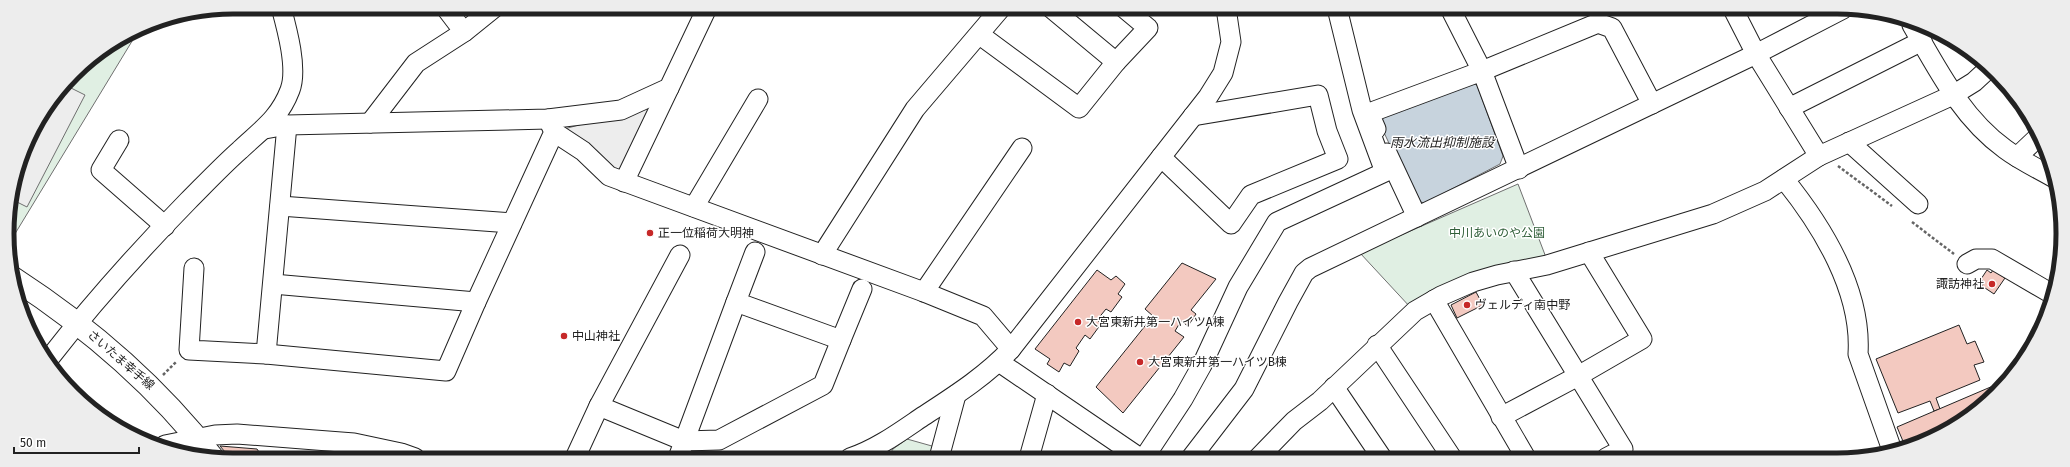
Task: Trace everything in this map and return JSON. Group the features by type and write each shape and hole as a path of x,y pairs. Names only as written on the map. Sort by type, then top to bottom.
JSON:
{"main road":[{"name":"さいたま幸手線","path":"19,282 77,322 119,356 152,386 208,451"}],"street":[{"path":"51,356 77,322 165,226 240,149 265,129 283,105 290,89 292,63 282,14"},
{"path":"450,14 464,32"},
{"path":"370,123 416,64 464,32 486,14"},
{"path":"624,182 704,14"},
{"path":"822,255 915,109 997,14"},
{"path":"1058,14 1116,62"},
{"path":"980,35 1079,108 1116,62 1148,28 1131,14"},
{"path":"872,453 956,395 1005,356 1193,116 1223,73 1231,42 1227,14"},
{"path":"1147,453 1183,399 1238,287 1277,222 1385,172 1362,110 1338,14"},
{"path":"1453,14 1482,71 1519,169"},
{"path":"1736,14 1756,54 1819,156"},
{"path":"1195,453 1244,388 1304,273 1310,268 1756,54 1833,14"},
{"path":"1416,217 1369,113 1482,71 1598,23 1612,28 1652,104"},
{"path":"1914,29 1953,95 1988,134 2005,149 2048,175"},
{"path":"1789,108 1922,41"},
{"path":"1263,453 1294,421 1334,387 1377,345 1415,311 1434,300 1473,282 1514,271 1547,266 1713,214 1765,191 1819,156 1953,95 1974,82 1985,72"},
{"path":"265,129 287,125 370,123 551,126 621,110 669,88"},
{"path":"1161,157 1231,224 1250,195 1338,159 1327,131 1318,95 1193,116"},
{"path":"694,207 758,99"},
{"path":"266,354 287,125"},
{"path":"551,126 583,150 609,176 822,255 867,281 924,292 983,316 1005,356 1047,394 1121,451"},
{"path":"194,268 189,350 266,354 446,371 512,223 551,126"},
{"path":"119,140 101,170 165,226"},
{"path":"2017,157 2035,140"},
{"path":"1849,142 1918,204"},
{"path":"924,292 1022,148"},
{"path":"1784,179 1808,208 1848,283 1858,340 1858,354 1891,446"},
{"path":"280,206 512,223"},
{"path":"680,453 755,252"},
{"path":"1501,417 1578,376 1642,339 1589,252"},
{"path":"577,453 599,406 680,255"},
{"path":"1967,264 1976,259 1992,259 2048,292"},
{"path":"1514,271 1623,450 1617,453"},
{"path":"599,406 684,441 719,440 823,385 867,281"},
{"path":"273,284 476,302"},
{"path":"1434,300 1523,453"},
{"path":"736,302 841,340"},
{"path":"1377,345 1449,453"},
{"path":"1334,387 1379,453"},
{"path":"1030,453 1047,394"},
{"path":"940,453 956,395"},
{"path":"171,444 215,435 237,434 353,451 402,453"}],"path":[{"path":"152,386 189,350"}],"green space":[{"path":"134,38 14,235 14,219 21,177 43,124 59,100 78,78 100,59"},
{"name":"中川あいのや公園","path":"1518,184 1547,260 1411,308 1360,253"},
{"path":"907,439 939,448 938,453 890,453 893,449"}],"shaded area":[{"path":"70,87 85,95 27,207 16,202 21,177 43,124"},
{"path":"655,104 618,177 557,131"}],"water":[{"name":"雨水流出抑制施設","path":"1468,82 1477,85 1503,156 1500,164 1425,203 1416,201 1380,124 1385,114"}],"building":[{"name":"大宮東新井第一ハイツB棟","path":"1182,263 1216,279 1191,310 1196,314 1188,326 1181,321 1175,331 1184,337 1123,413 1096,387 1153,316 1145,309"},
{"name":"大宮東新井第一ハイツA棟","path":"1097,270 1111,280 1116,276 1125,284 1118,294 1122,297 1111,312 1106,309 1097,320 1101,324 1090,339 1085,335 1076,348 1079,351 1070,366 1064,363 1059,372 1047,364 1050,359 1035,349"},
{"name":"諏訪神社","path":"1987,270 1991,273 1993,270 2005,278 1994,294 1982,286 1984,282 1981,279"},
{"name":"ヴェルディ南中野","path":"1476,292 1483,305 1457,318 1451,305"},
{"path":"1959,325 1967,344 1975,341 1984,362 1974,365 1980,380 1936,398 1940,409 1934,411 1930,401 1898,413 1876,359"},
{"path":"1996,385 1970,408 1946,424 1920,436 1903,442 1897,427"},
{"path":"220,446 257,449 260,453 234,453 226,453"}],"place":[{"name":"正一位稲荷大明神","path":"650,233"},
{"name":"諏訪神社","path":"1992,284"},
{"name":"ヴェルディ南中野","path":"1467,305"},
{"name":"大宮東新井第一ハイツA棟","path":"1078,322"},
{"name":"中山神社","path":"564,336"},
{"name":"大宮東新井第一ハイツB棟","path":"1140,362"}]}
